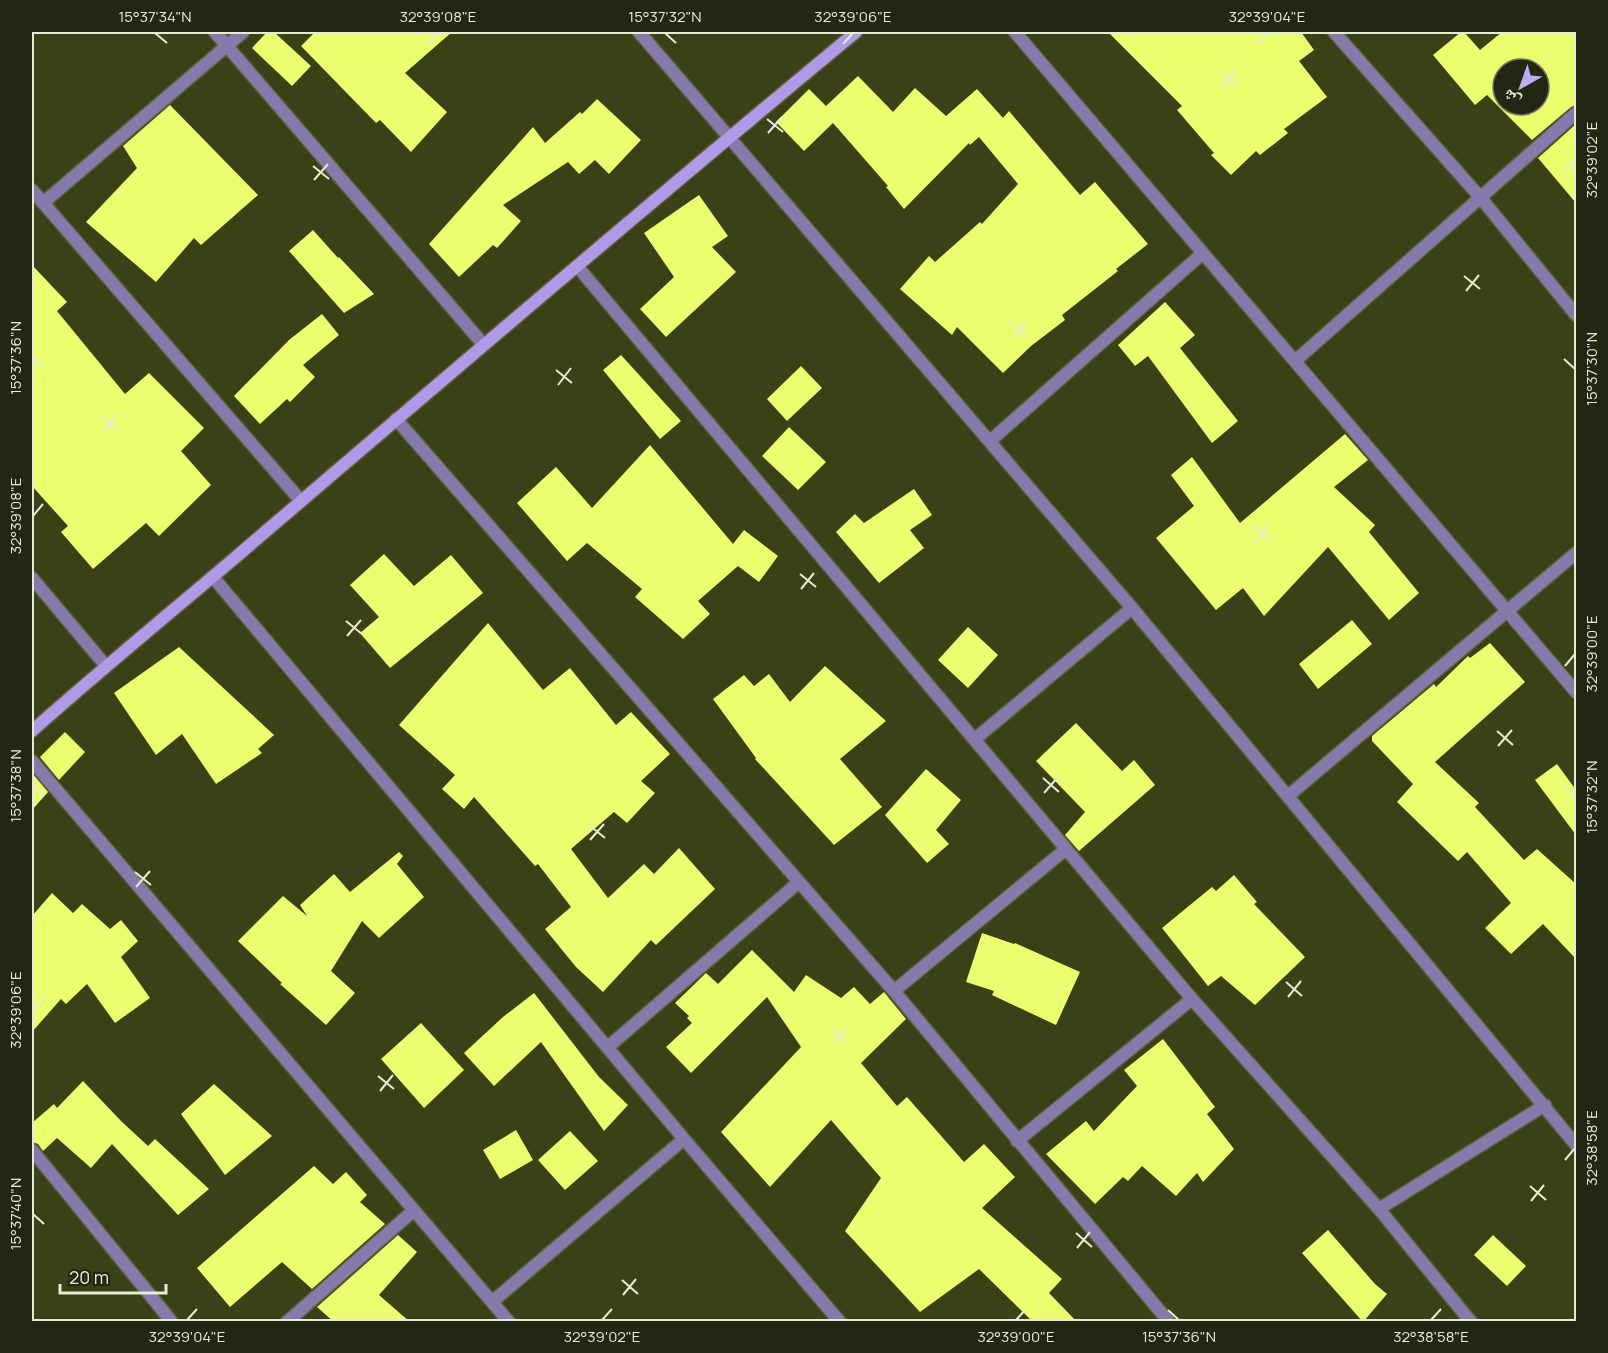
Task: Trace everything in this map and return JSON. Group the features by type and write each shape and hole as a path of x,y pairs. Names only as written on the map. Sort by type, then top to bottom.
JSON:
{"street":[{"path":"215,32 483,344"},
{"path":"43,203 243,32"},
{"path":"639,32 1132,608 1576,1144"},
{"path":"32,730 483,344 856,32"},
{"path":"1015,32 1576,692"},
{"path":"1334,32 1480,197 1576,315"},
{"path":"1295,361 1576,113"},
{"path":"32,190 301,501"},
{"path":"990,441 1203,252"},
{"path":"578,266 1192,999 1379,1209 1471,1322"},
{"path":"396,419 894,991 1169,1322"},
{"path":"1288,796 1576,553"},
{"path":"213,576 840,1322"},
{"path":"32,578 106,666"},
{"path":"975,739 1132,608"},
{"path":"32,760 509,1322"},
{"path":"894,991 1066,849"},
{"path":"608,1047 799,882"},
{"path":"1017,1140 1192,999"},
{"path":"1379,1209 1545,1104"},
{"path":"492,1302 684,1139"},
{"path":"32,1150 172,1322"},
{"path":"287,1322 413,1211"}],"building":[{"path":"267,32 274,32 311,66 292,86 252,48"},
{"path":"315,32 452,32 405,73 447,112 411,152 380,120 376,123 301,46"},
{"path":"1108,32 1301,32 1314,50 1299,61 1327,97 1284,129 1288,133 1260,155 1256,151 1231,175 1211,155 1214,153 1177,110 1182,106"},
{"path":"1461,32 1464,32 1480,50 1502,32 1576,32 1576,105 1532,140 1509,117 1551,117 1551,57 1491,57 1491,99 1487,95 1475,105 1433,55"},
{"path":"858,76 893,112 915,88 946,116 977,89 1003,118 1009,111 1080,195 1095,182 1148,244 1062,315 1065,320 1031,346 1003,373 957,327 952,335 900,289 929,256 935,262 980,222 982,224 1018,184 979,137 970,145 969,143 904,209 886,187 888,186 833,123 804,151 776,122 809,89 826,106"},
{"path":"597,99 641,140 609,174 595,160 579,174 568,162 503,205 521,221 497,248 493,245 459,277 429,244 533,127 545,143"},
{"path":"170,105 258,195 201,245 194,238 156,282 86,222 137,168 123,146"},
{"path":"1576,124 1576,203 1538,158"},
{"path":"699,195 728,236 712,247 736,272 666,337 640,309 674,277 644,233"},
{"path":"313,230 374,294 344,313 289,251"},
{"path":"32,265 67,302 57,311 125,394 149,373 204,428 181,451 211,485 159,536 146,523 93,569 61,532 68,526 32,486"},
{"path":"1165,302 1195,335 1180,348 1238,421 1212,443 1148,356 1135,366 1118,345"},
{"path":"322,314 339,335 303,365 315,377 290,402 287,399 260,424 234,396 289,340"},
{"path":"621,355 681,421 660,439 603,370"},
{"path":"801,366 822,388 787,421 767,399"},
{"path":"789,427 826,462 798,490 762,456"},
{"path":"1345,434 1368,460 1334,487 1375,525 1369,532 1419,593 1389,620 1328,547 1264,616 1243,588 1216,610 1156,538 1194,506 1171,475 1192,457 1240,523"},
{"path":"650,445 733,544 744,530 778,556 759,582 738,566 698,601 710,614 683,639 635,597 642,589 587,543 567,561 517,503 556,467 592,508"},
{"path":"914,489 932,515 910,530 924,548 879,583 836,532 855,514 864,523"},
{"path":"384,554 414,586 451,555 483,593 390,668 360,633 379,617 350,585"},
{"path":"1352,620 1372,644 1318,689 1299,664"},
{"path":"488,623 543,690 570,668 616,725 631,712 670,754 641,781 655,793 627,823 614,812 571,849 608,898 644,864 654,874 679,848 715,889 656,945 651,940 603,992 576,967 545,929 571,907 538,864 535,866 474,797 464,809 442,789 455,775 399,725"},
{"path":"968,627 998,655 968,688 938,660"},
{"path":"1490,643 1525,682 1435,762 1479,803 1475,807 1524,860 1537,849 1576,884 1576,959 1543,924 1511,954 1485,928 1511,903 1467,852 1458,861 1397,802 1413,784 1372,741 1372,736 1434,684 1436,687 1468,656 1470,658"},
{"path":"179,647 274,735 258,749 262,753 216,784 182,734 156,755 114,693"},
{"path":"825,666 886,721 840,759 882,807 834,845 755,759 713,699 744,675 754,686 769,674 790,702"},
{"path":"1076,723 1122,771 1134,760 1155,785 1079,851 1065,835 1085,812 1036,761"},
{"path":"65,732 85,752 59,780 40,757"},
{"path":"1557,764 1576,790 1576,835 1535,780"},
{"path":"926,769 961,800 936,830 949,844 927,863 885,815"},
{"path":"32,773 48,792 32,810"},
{"path":"399,852 403,856 397,864 424,897 379,938 362,921 331,971 355,993 326,1025 280,984 282,983 238,941 283,896 307,916 300,905 334,874 350,892"},
{"path":"1234,875 1257,902 1254,904 1305,957 1255,1005 1221,976 1208,986 1162,928 1212,887 1216,891"},
{"path":"52,893 73,913 82,904 110,929 121,920 138,941 121,957 150,998 115,1023 87,984 66,1004 61,999 32,1032 32,916"},
{"path":"982,933 1015,943 1080,972 1056,1025 992,995 994,991 966,982"},
{"path":"752,950 794,992 806,975 841,998 854,987 870,1004 884,992 906,1019 861,1063 897,1106 907,1097 964,1162 984,1144 1015,1177 982,1208 1062,1279 1049,1293 1077,1322 1033,1322 979,1269 920,1312 845,1231 881,1178 831,1120 770,1187 721,1132 801,1047 767,997 691,1073 666,1047 692,1023 687,1018 689,1016 675,1003 706,973 718,984"},
{"path":"534,993 599,1077 628,1105 604,1131 541,1042 494,1086 464,1053 503,1017"},
{"path":"421,1023 464,1070 424,1108 381,1059"},
{"path":"1163,1039 1215,1107 1207,1114 1234,1149 1203,1182 1197,1173 1176,1196 1142,1166 1128,1181 1123,1177 1095,1204 1046,1154 1086,1121 1094,1131 1137,1086 1124,1070"},
{"path":"83,1081 148,1146 155,1139 209,1189 178,1215 112,1144 91,1168 57,1138 43,1151 38,1144 32,1142 32,1123 54,1104 57,1108"},
{"path":"214,1084 272,1136 225,1175 181,1114"},
{"path":"516,1130 533,1160 500,1179 483,1150"},
{"path":"570,1131 598,1161 565,1190 538,1160"},
{"path":"314,1166 333,1184 346,1172 367,1195 360,1202 385,1224 312,1289 282,1262 230,1307 197,1268"},
{"path":"1328,1230 1375,1284 1387,1294 1363,1322 1302,1253"},
{"path":"398,1235 417,1252 379,1295 410,1322 334,1322 317,1307"},
{"path":"1493,1235 1526,1266 1507,1286 1474,1255"}]}
